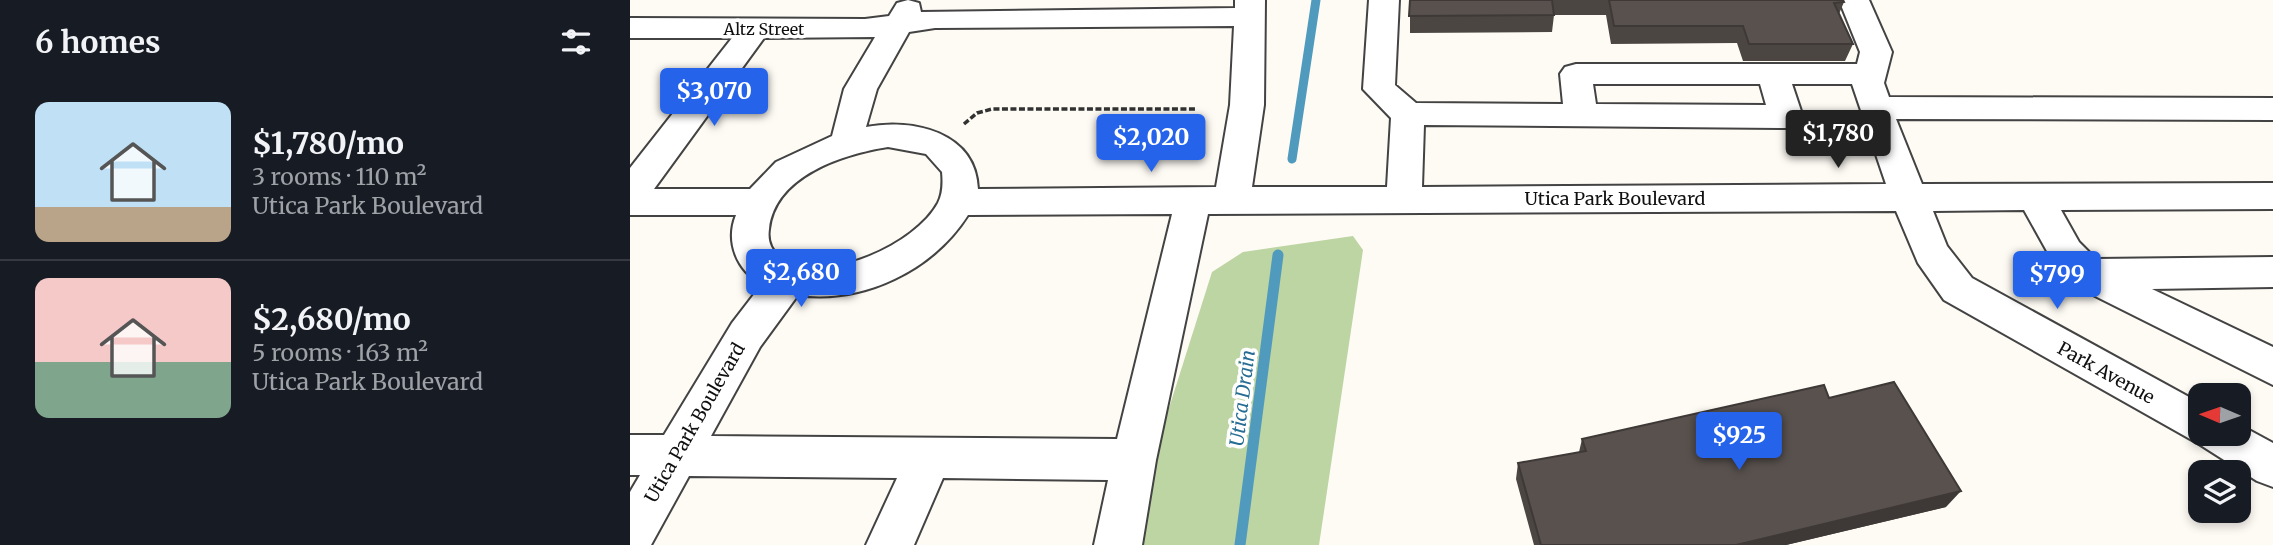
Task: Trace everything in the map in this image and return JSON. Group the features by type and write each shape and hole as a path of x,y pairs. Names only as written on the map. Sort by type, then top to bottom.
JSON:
{"street":[{"path":"1384,0 1379,89 1408,114 1786,117 1773,74"},
{"name":"Park Avenue","path":"1854,0 1876,52 1868,83 1875,108 1931,253 1958,289 2188,418"},
{"path":"1118,545 1134,460 1212,202 1247,106 1249,8"},
{"name":"Altz Street","path":"630,28 758,19 865,29 906,12 935,19 1091,9 1249,8"},
{"path":"848,142 848,125 857,95 906,12"},
{"path":"630,194 758,19"},
{"path":"1581,115 1576,74 1871,74"},
{"path":"1875,108 2273,109"},
{"path":"1404,200 1408,114"},
{"path":"888,135 923,138 937,144 949,152 961,174 957,202 948,217 919,246 878,269 831,281 789,278 772,272 759,261 751,249 749,234 761,202 788,172 807,160 848,142 888,135"},
{"name":"Utica Park Boulevard","path":"957,202 2273,195"},
{"path":"2035,197 2066,252 2087,274 2273,368"},
{"path":"630,202 761,202"},
{"path":"2087,274 2273,272"},
{"name":"Utica Park Boulevard","path":"630,536 746,335 789,278"},
{"path":"2237,446 2273,466"},
{"path":"630,455 1134,460"},
{"path":"890,545 930,456"}],"path":[{"path":"964,124 977,113 992,109 1197,109"}],"green space":[{"path":"1353,236 1363,250 1319,545 1133,545 1151,465 1212,272 1243,252"}],"building":[{"path":"1410,0 1552,0 1554,15 1409,16"},
{"path":"1609,0 1843,0 1844,2 1834,3 1853,44 1749,44 1743,26 1614,26"},
{"path":"1894,382 1961,491 1736,545 1541,545 1518,463 1586,451 1582,439 1824,385 1829,398"}],"waterway":[{"name":"Utica Drain","path":"1292,159 1316,0"},
{"name":"Utica Drain","path":"1240,545 1278,255"}]}
